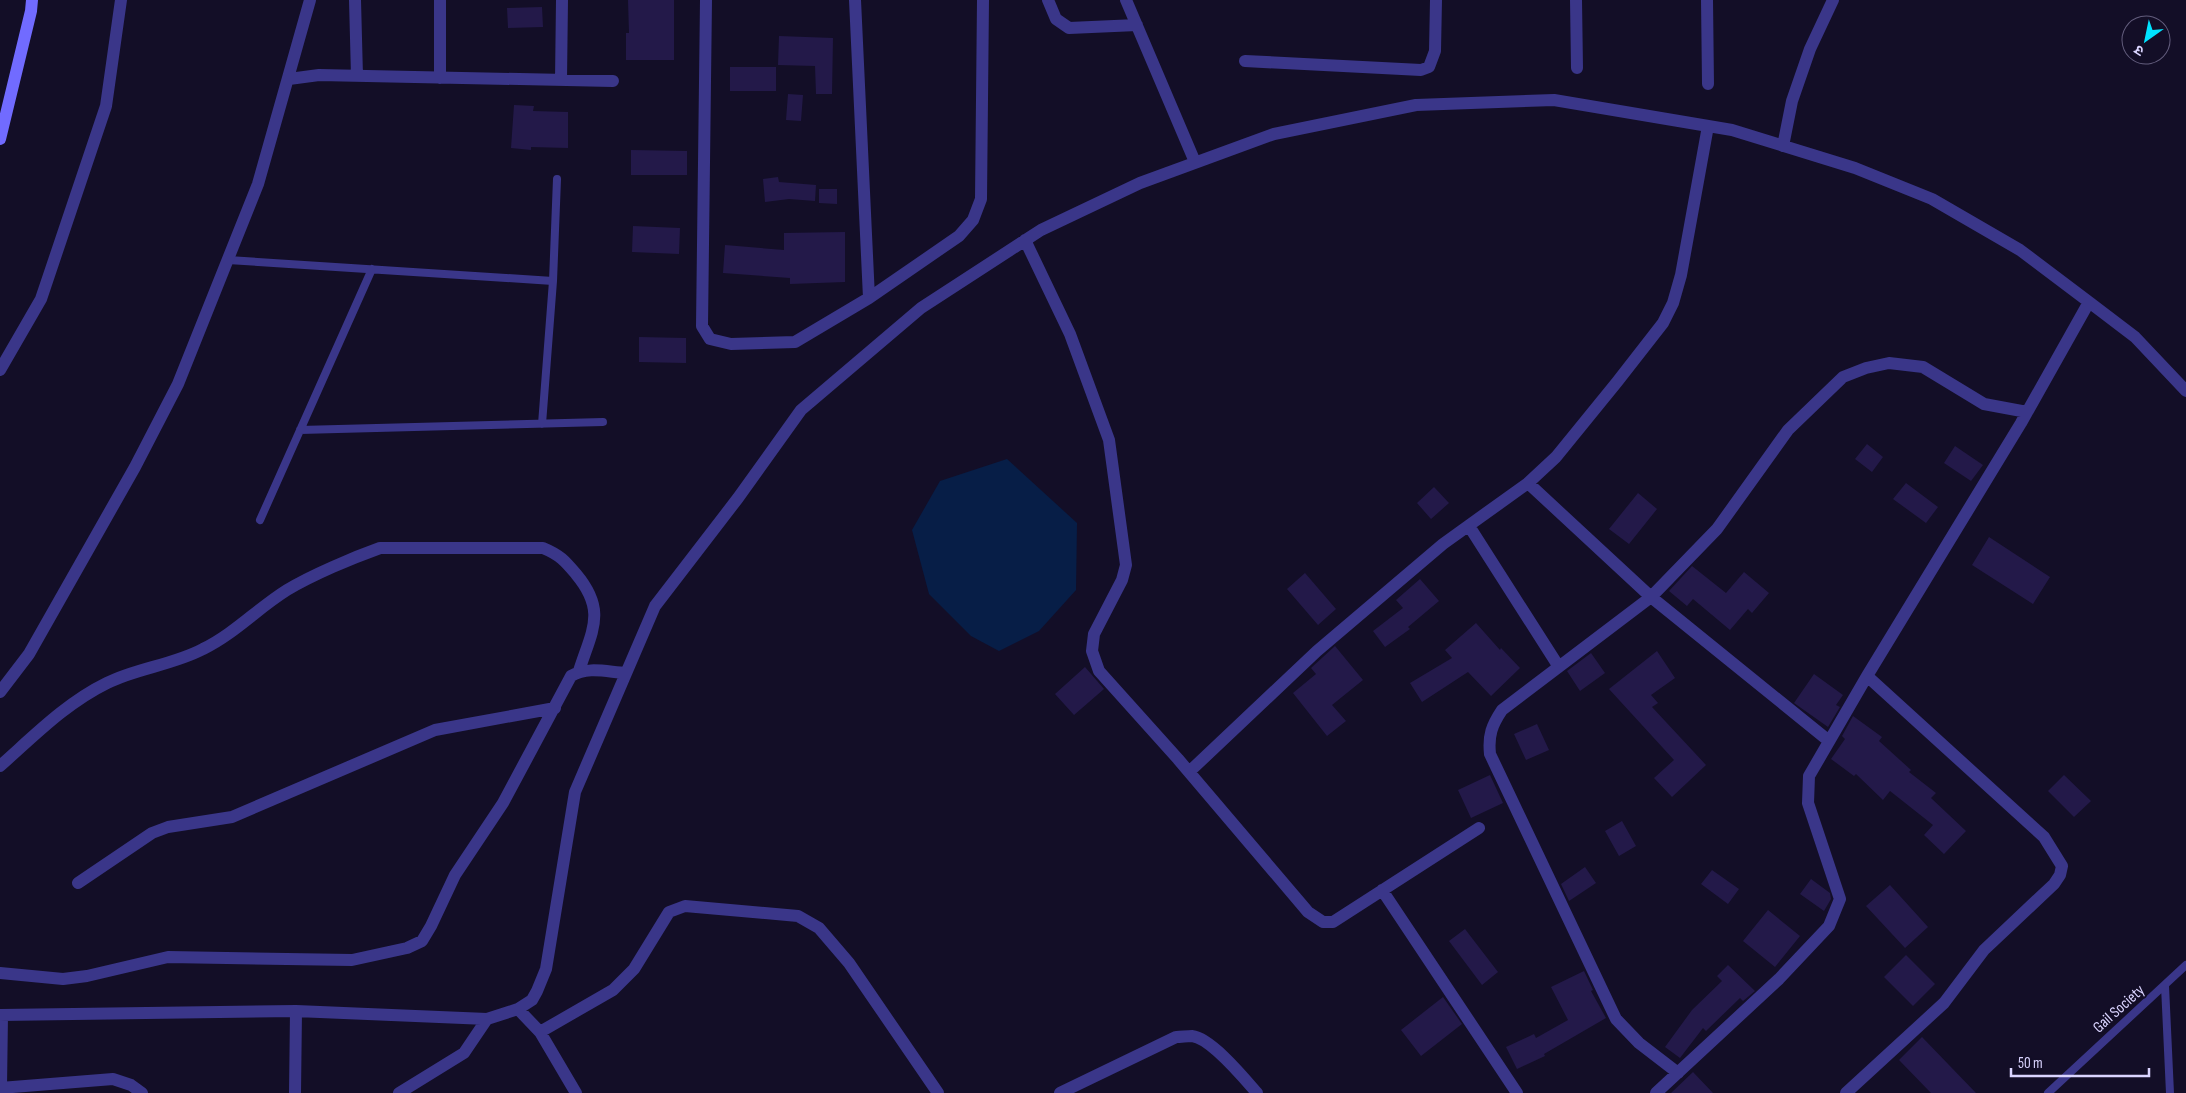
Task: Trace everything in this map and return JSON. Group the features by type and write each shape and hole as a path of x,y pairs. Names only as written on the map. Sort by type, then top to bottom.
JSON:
{"main road":[{"path":"0,139 32,0"}],"street":[{"path":"0,370 41,299 106,106 121,0"},
{"path":"0,692 29,654 135,467 178,384 258,184 310,0"},
{"path":"355,0 357,76"},
{"path":"440,0 440,78"},
{"path":"562,0 562,80"},
{"path":"706,0 702,326 710,339 731,344 795,342 869,298 960,236 974,220 981,199 983,0"},
{"path":"855,0 869,298"},
{"path":"1048,0 1056,19 1069,28 1137,26"},
{"path":"1126,0 1195,162"},
{"path":"1245,61 1421,70 1429,67 1435,51 1436,0"},
{"path":"1576,0 1577,68"},
{"path":"1707,0 1708,84"},
{"path":"1783,146 1792,101 1810,48 1834,0"},
{"path":"289,79 319,75 613,81"},
{"path":"142,1093 131,1084 113,1079 0,1088 1,1016 296,1011 487,1018 518,1009 532,1000 538,991 546,969 575,792 654,606 738,498 801,410 921,308 1041,230 1140,183 1274,134 1416,105 1554,100 1732,130 1855,168 1932,199 2020,250 2089,302 2135,337 2186,391"},
{"path":"1189,772 1317,651 1443,544 1528,483 1556,457 1663,323 1670,310 1681,276 1708,126"},
{"path":"1026,240 1070,334 1108,440 1126,565 1122,580 1094,634 1092,651 1099,671 1189,772 1308,912 1323,922 1333,922 1479,828"},
{"path":"1656,1093 1779,979 1829,926 1840,900 1808,802 1809,776 1867,676 2027,412 2089,302"},
{"path":"1678,1073 1639,1043 1616,1019 1490,754 1489,739 1491,726 1502,710 1651,597 1717,529 1788,430 1843,377 1866,368 1889,363 1923,367 1984,404 2027,412"},
{"path":"1528,483 1651,597 1829,741"},
{"path":"1469,526 1559,667"},
{"path":"0,766 49,722 81,697 108,682 202,650 222,638 287,590 361,554 380,548 543,548 560,555 591,595 595,610 595,622 579,671"},
{"path":"0,973 23,977 63,979 87,976 168,958 352,960 407,948 422,940 431,926 455,875 503,803 571,676 579,671 588,670 626,674"},
{"path":"1846,1093 1944,1003 1984,950 2054,884 2060,875 2062,866 2044,837 1867,676"},
{"path":"78,884 152,833 168,827 232,817 435,730 554,708"},
{"path":"1382,890 1516,1093"},
{"path":"540,1032 613,990 634,969 669,912 684,906 798,916 819,928 849,963 938,1093"},
{"path":"518,1009 540,1032 576,1093"},
{"path":"295,1093 296,1011"},
{"path":"400,1093 464,1053 487,1018"},
{"path":"1060,1093 1176,1037 1193,1036 1208,1044 1227,1059 1257,1093"}],"lane":[{"path":"542,424 553,281 557,179"},
{"path":"228,260 553,281"},
{"path":"260,520 372,269"},
{"path":"300,430 603,422"},
{"name":"Gail Society","path":"2048,1093 2186,965"},
{"name":"Gail Society","path":"2164,986 2170,1093"}],"water":[{"path":"1007,459 1077,523 1076,590 1039,631 999,651 971,636 929,594 912,530 940,481"}],"building":[{"path":"628,0 674,0 674,60 626,60 626,33 629,33"},
{"path":"542,7 543,27 508,28 507,8"},
{"path":"779,36 833,38 832,94 816,94 815,66 778,65"},
{"path":"730,67 776,67 776,91 730,91"},
{"path":"788,94 803,95 801,121 786,120"},
{"path":"514,105 534,106 533,111 568,112 568,148 531,147 531,150 511,148"},
{"path":"631,150 687,151 687,175 631,175"},
{"path":"778,177 779,182 816,185 815,201 789,199 765,202 763,179"},
{"path":"819,189 837,189 837,204 819,203"},
{"path":"633,226 680,228 679,254 632,252"},
{"path":"845,232 845,282 790,284 790,278 723,273 725,245 784,250 784,233"},
{"path":"639,337 686,338 686,363 639,362"},
{"path":"1867,444 1883,457 1872,472 1855,459"},
{"path":"1955,446 1983,465 1971,481 1944,463"},
{"path":"1906,483 1938,507 1926,523 1893,499"},
{"path":"1434,487 1449,503 1431,519 1417,503"},
{"path":"1638,493 1657,509 1629,544 1609,529"},
{"path":"1989,537 2050,577 2033,604 1972,565"},
{"path":"1692,566 1726,593 1744,572 1769,593 1752,613 1748,609 1730,630 1693,599 1687,606 1669,591"},
{"path":"1305,573 1336,609 1318,625 1287,589"},
{"path":"1420,579 1439,601 1408,627 1410,629 1385,647 1373,631 1403,608 1396,600"},
{"path":"1476,623 1500,650 1501,648 1520,668 1491,696 1468,672 1422,702 1410,683 1452,658 1445,650"},
{"path":"1335,646 1363,680 1332,705 1346,721 1327,736 1293,693 1316,674 1311,668"},
{"path":"1657,651 1675,678 1651,695 1658,703 1652,707 1706,765 1672,797 1654,778 1674,760 1609,689"},
{"path":"1591,653 1605,673 1580,691 1567,671"},
{"path":"1085,667 1104,689 1074,715 1055,694"},
{"path":"1814,674 1843,695 1836,705 1840,707 1828,727 1794,703"},
{"path":"1853,716 1882,737 1879,741 1911,770 1909,772 1936,793 1931,798 1966,831 1944,854 1924,835 1933,825 1890,791 1883,800 1856,774 1854,776 1831,759 1845,739 1842,736"},
{"path":"1537,724 1549,750 1526,760 1514,734"},
{"path":"1490,775 1503,803 1471,818 1458,790"},
{"path":"2064,775 2091,801 2074,817 2048,791"},
{"path":"1622,821 1636,846 1619,856 1605,831"},
{"path":"1585,867 1596,883 1569,901 1561,884"},
{"path":"1712,870 1739,889 1728,904 1701,884"},
{"path":"1811,879 1830,893 1831,899 1824,911 1800,894"},
{"path":"1890,885 1928,927 1905,948 1866,906"},
{"path":"1768,910 1800,936 1775,967 1743,941"},
{"path":"1465,929 1498,972 1482,985 1449,941"},
{"path":"1906,955 1935,984 1913,1006 1884,977"},
{"path":"1728,965 1755,991 1743,1001 1740,998 1706,1031 1703,1028 1680,1058 1665,1047 1692,1010 1722,981 1717,976"},
{"path":"1584,971 1593,990 1591,991 1606,1018 1544,1054 1545,1056 1517,1069 1506,1047 1534,1034 1536,1038 1568,1020 1551,987"},
{"path":"1443,997 1462,1024 1421,1056 1401,1030"},
{"path":"1922,1037 1976,1093 1931,1093 1899,1060"},
{"path":"1693,1072 1713,1093 1671,1093"}]}
